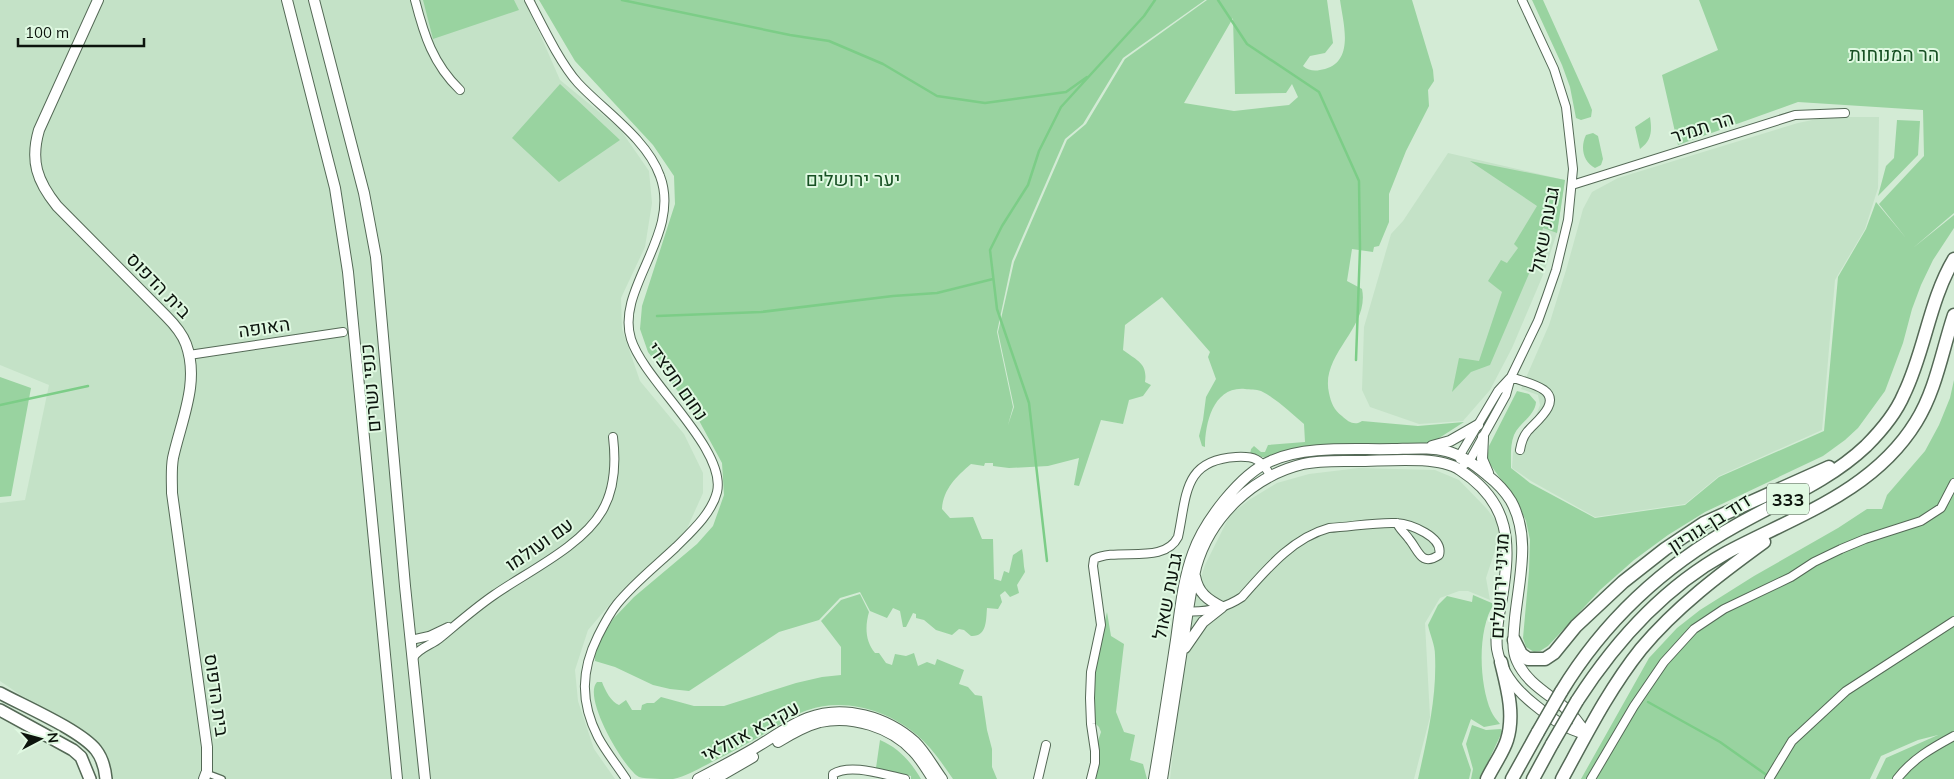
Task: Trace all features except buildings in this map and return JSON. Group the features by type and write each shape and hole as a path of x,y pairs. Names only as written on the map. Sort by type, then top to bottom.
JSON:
{"main road":[{"name":"דוד בן-גוריון","path":"1512,779 1561,692 1596,640 1626,608 1666,573 1711,540 1820,480 1867,445 1895,411 1905,394 1941,286 1954,259"},
{"name":"דוד בן-גוריון","path":"1533,779 1577,701 1612,652 1628,632 1674,589 1726,554 1790,523 1865,477 1903,440 1916,422 1926,403 1954,315"},
{"path":"1514,640 1521,654 1528,659 1545,659 1554,653 1576,626 1623,582 1665,549 1704,523 1807,476 1850,459"},
{"path":"1562,779 1604,703 1641,649 1674,614 1711,581 1790,523"},
{"path":"1487,779 1506,742 1510,726 1510,706 1501,662"},
{"path":"0,693 74,732 90,744 101,758 106,779"},
{"path":"0,710 73,750 81,757 90,779"}],"street":[{"name":"בית הדפוס","path":"98,0 39,130 36,142 35,164 42,183 52,199 182,334 189,355 190,391 173,461 172,493 207,747 205,776"},
{"name":"כנפי נשרים","path":"287,0 341,218 349,282 397,779"},
{"name":"כנפי נשרים","path":"314,0 364,193 377,269 425,779"},
{"path":"415,0 423,35 446,77 460,90"},
{"name":"נחום חפצדי","path":"530,0 566,67 577,82 637,141 648,154 660,176 664,194 664,213 661,228 632,302 628,326 630,337 634,349 644,366 691,427 716,474 718,489 707,513 684,539 618,602 608,616 587,662 585,687 588,710 598,736 626,779"},
{"name":"גבעת שאול","path":"1459,469 1470,460 1506,395 1511,377 1538,321 1556,270 1568,220 1572,185 1569,125 1562,90 1548,54 1522,0"},
{"name":"הר תמיר","path":"1572,185 1795,115 1845,113"},
{"name":"האופה","path":"189,355 343,332"},
{"path":"1511,377 1539,387 1547,392 1549,397 1546,413 1526,433 1520,450"},
{"name":"גבעת שאול","path":"1459,469 1460,455 1498,391 1511,377"},
{"path":"1420,449 1450,441 1478,425"},
{"name":"עם ועולמו","path":"413,658 418,651 439,639 452,626 494,595 574,542 590,527 605,506 613,481 615,454 613,437"},
{"path":"1483,437 1482,459 1495,482"},
{"name":"גבעת שאול","path":"1162,779 1182,653 1189,564 1208,523 1218,508 1240,483 1264,464 1286,456 1311,452 1420,449 1447,451 1470,460"},
{"path":"1091,779 1095,763 1095,751 1091,724 1091,672 1101,625 1093,566 1094,559 1107,556 1160,552 1175,544 1189,487 1198,469 1207,463 1220,458 1254,458 1264,464 1270,475"},
{"name":"מגיני ירושלים","path":"1470,460 1495,482 1511,500 1523,539 1514,652 1522,670 1533,683 1577,720 1586,734"},
{"name":"גבעת שאול","path":"1154,779 1184,611 1195,573 1206,542 1220,520 1236,502 1270,475 1304,463 1329,461 1439,462 1459,469"},
{"name":"מגיני ירושלים","path":"1459,469 1493,499 1499,510 1504,527 1506,546 1505,579 1497,640 1501,662 1518,690 1533,704 1561,726 1586,734"},
{"path":"1591,779 1634,706 1664,662 1694,629 1724,609 1791,577 1827,556 1865,539 1921,521 1941,508 1954,483"},
{"path":"1182,653 1195,630 1203,622 1222,607 1242,597 1284,552 1320,530 1397,523 1420,530 1432,538 1438,543 1439,555 1426,560 1418,553 1397,523"},
{"path":"1195,573 1196,584 1204,597 1222,607"},
{"path":"1184,611 1202,611 1222,607"},
{"path":"1769,779 1792,742 1846,691 1954,621"},
{"name":"עם ועולמו","path":"411,640 429,636 452,626"},
{"name":"עקיבא אזולאי","path":"698,779 799,722 822,714 845,712 881,720 906,735 924,753 942,779"},
{"name":"עקיבא אזולאי","path":"715,779 799,730 821,722 843,720 866,723 892,734 912,750 933,779"},
{"path":"1897,779 1922,754 1954,736"},
{"path":"1038,779 1046,745"},
{"path":"833,777 840,770 850,769 905,779"},
{"name":"נחום חפצדי","path":"621,772 631,779"},
{"path":"205,776 222,779"}],"shaded area":[{"path":"0,0 536,0 536,25 560,80 620,129 649,171 652,203 645,247 621,298 622,329 640,381 684,434 703,473 703,493 685,533 622,590 588,630 575,670 578,701 594,749 615,779 109,779 97,744 83,731 25,698 0,681 0,503 25,500 49,385 0,365"},
{"path":"1827,117 1879,117 1878,188 1865,229 1835,280 1822,430 1719,476 1685,504 1595,517 1531,481 1512,468 1513,453 1519,437 1534,421 1540,405 1538,395 1521,389 1549,325 1583,209 1592,192 1618,178 1798,123"},
{"path":"1448,153 1565,180 1557,233 1543,275 1512,348 1490,390 1463,421 1419,424 1370,407 1362,390 1364,327 1391,234 1403,221"},
{"path":"1359,468 1435,470 1459,480 1487,509 1502,529 1486,578 1490,600 1468,591 1459,591 1440,598 1425,623 1430,717 1414,779 1170,779 1194,599 1205,565 1230,515 1249,500 1277,483 1309,474"}],"green space":[{"path":"423,0 514,0 519,10 433,39"},
{"name":"יער ירושלים","path":"539,0 1205,0 1123,58 1083,124 1065,139 1012,261 997,332 1013,407 1008,425 1014,407 998,332 1014,262 1067,140 1086,124 1125,59 1207,0 1327,0 1333,43 1325,53 1310,56 1303,66 1311,70 1322,70 1334,65 1344,49 1345,40 1340,0 1412,0 1433,70 1434,81 1428,90 1429,106 1406,151 1389,194 1389,222 1379,246 1374,247 1373,252 1352,249 1347,281 1362,289 1363,303 1353,329 1331,366 1328,379 1329,393 1337,411 1352,423 1362,421 1418,426 1464,422 1436,440 1420,445 1268,458 1250,455 1251,449 1254,446 1261,452 1265,452 1268,445 1305,442 1304,424 1278,402 1261,391 1234,390 1226,393 1219,399 1213,408 1209,417 1205,447 1202,446 1199,436 1206,397 1216,379 1208,357 1210,352 1162,297 1125,325 1123,350 1143,366 1145,382 1151,385 1143,396 1129,400 1123,424 1101,420 1079,486 1074,485 1079,458 1048,466 1009,468 993,466 993,463 985,463 984,466 971,464 956,478 948,489 942,509 950,518 973,517 982,539 993,539 994,579 1001,581 1004,571 1009,573 1013,555 1022,549 1025,572 1017,585 1019,593 1010,597 1005,591 1000,595 1002,602 998,609 987,608 985,627 980,634 971,636 964,630 959,629 952,635 936,630 924,620 916,618 916,614 913,613 906,627 903,627 900,611 893,608 887,618 870,611 860,592 840,598 819,620 779,632 689,691 653,685 615,667 595,661 595,654 600,640 613,619 634,597 697,544 713,526 724,495 722,463 696,415 648,352 640,329 642,306 675,204 674,176 653,145 575,61","holes":["1233,18 1235,94 1286,93 1292,84 1298,97 1289,105 1234,111 1184,103"]},
{"path":"1532,0 1543,0 1588,100 1592,110 1591,117 1581,120 1576,118 1570,87 1562,65"},
{"name":"הר המנוחות","path":"1699,0 1954,0 1954,213 1913,248 1954,215 1954,228 1933,260 1921,285 1903,343 1885,391 1858,428 1823,456 1705,512 1668,535 1634,560 1600,590 1548,646 1534,652 1526,647 1523,638 1530,540 1526,521 1518,503 1487,460 1489,446 1517,391 1529,394 1536,402 1533,411 1516,431 1511,447 1511,468 1530,483 1595,518 1685,505 1719,477 1824,431 1838,277 1866,229 1876,202 1906,238 1879,204 1924,156 1923,110 1798,102 1678,145 1662,75 1718,50"},
{"path":"560,84 620,140 559,182 512,138"},
{"path":"1650,117 1649,139 1640,149 1635,127"},
{"path":"1897,120 1920,121 1918,155 1878,196 1886,166 1894,158"},
{"path":"1593,133 1598,136 1603,159 1601,165 1595,168 1585,158 1583,149 1586,135"},
{"path":"1470,161 1565,180 1557,233 1543,228 1531,269 1490,365 1471,372 1452,392 1459,358 1479,361 1502,292 1488,281 1501,260 1507,263 1518,248 1514,244 1537,206"},
{"path":"0,377 31,388 11,496 0,497"},
{"path":"1954,380 1954,779 1876,779 1886,758 1938,735 1918,740 1881,756 1870,779 1581,779 1649,658 1677,628 1700,610 1754,576 1838,528 1867,509 1882,509 1887,495 1925,451 1939,425 1950,398"},
{"path":"860,594 869,612 867,628 869,644 875,653 879,653 886,663 892,665 895,654 906,656 914,653 918,666 927,662 935,665 937,659 964,670 959,684 968,687 975,695 982,696 992,749 992,767 997,779 953,779 927,745 905,726 865,708 836,705 822,706 794,716 765,734 678,778 639,777 624,761 600,717 595,702 594,690 597,682 602,682 613,701 619,705 626,700 632,710 641,710 642,705 654,703 661,697 694,706 724,706 796,683 841,675 841,647 821,621 841,600"},
{"path":"1473,595 1494,604 1488,615 1482,642 1482,672 1487,700 1492,713 1500,724 1484,727 1471,719 1462,744 1471,770 1469,779 1418,779 1431,718 1434,687 1435,651 1428,625 1438,605 1447,596 1472,602"},
{"path":"1107,612 1111,636 1124,644 1116,712 1124,732 1135,735 1130,760 1143,764 1147,779 1094,779 1097,744 1101,732 1093,721 1095,663"},
{"path":"1472,725 1486,730 1501,729 1502,732 1480,779 1471,779 1473,769 1466,744"},
{"path":"880,740 904,756 921,779 911,779 911,776 876,768"}],"waterway":[{"path":"622,0 790,35 829,41 883,64 937,96 985,103 1066,92 1087,77"},
{"path":"1047,561 1029,403 997,309 990,250 1002,226 1028,185 1039,151 1061,107 1144,16 1155,0"},
{"path":"1218,0 1247,44 1319,92 1359,181 1360,249 1356,360"},
{"path":"657,316 761,312 893,296 937,293 993,279"},
{"path":"0,405 88,386"},
{"path":"1648,702 1720,742 1768,776"}]}
